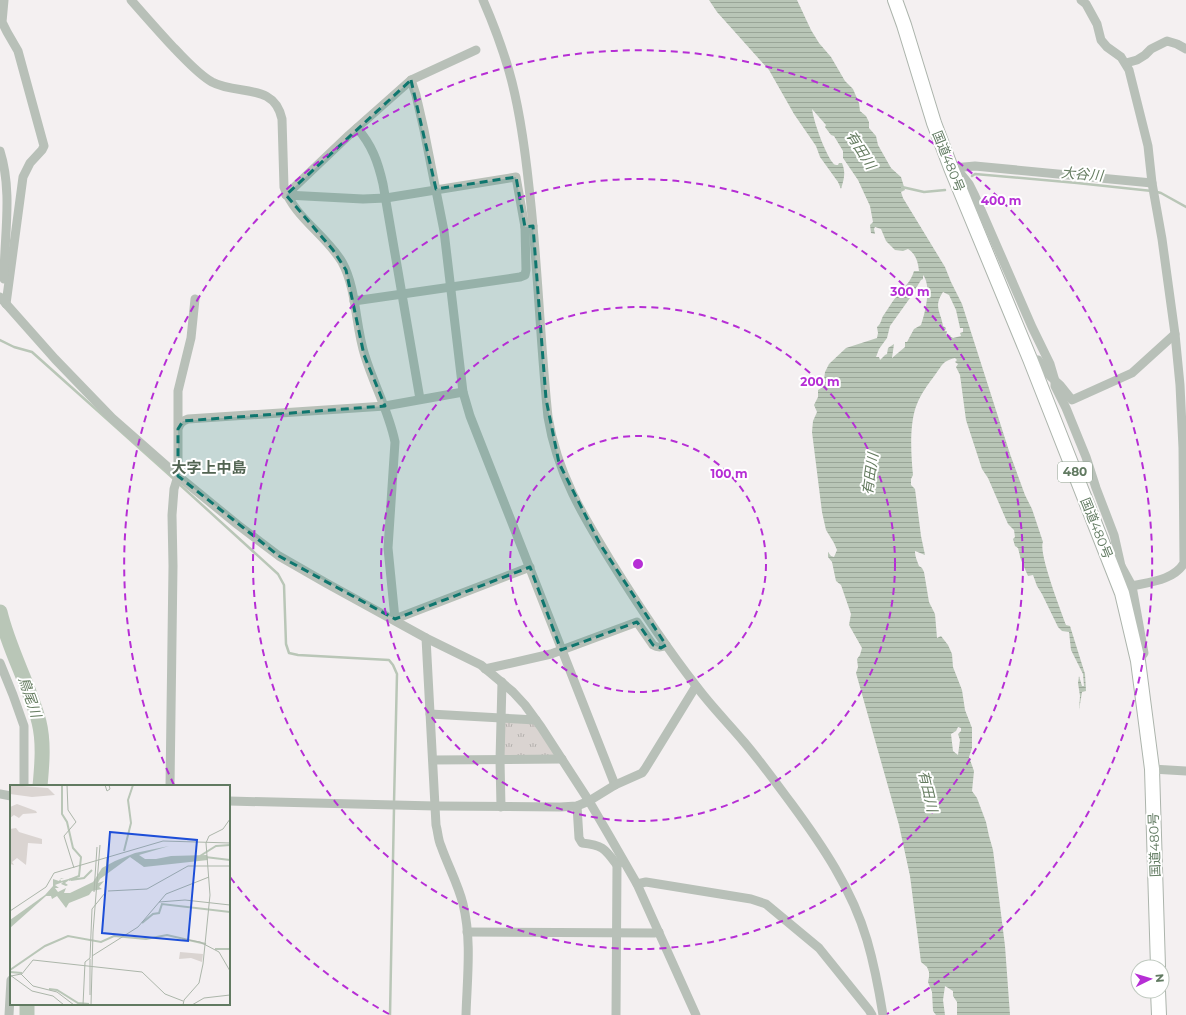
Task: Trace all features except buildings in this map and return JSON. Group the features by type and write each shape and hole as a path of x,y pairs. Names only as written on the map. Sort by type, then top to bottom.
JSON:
{"highway":[{"name":"国道480号","path":"895,0 934,123 954,168 1030,359 1116,566 1138,661 1152,770 1158,959"},
{"path":"1158,999 1159,1015"}],"street":[{"path":"3,300 23,177 30,163 44,146 18,51 2,22 4,0"},
{"path":"131,0 183,58 208,79 219,85 263,94 274,101 281,113 284,187 286,194 293,206 329,244 339,257 346,270 354,301 364,355 392,425 395,442 388,548 395,619"},
{"path":"483,0 496,31 509,71 517,105 526,162 529,227 547,411 550,430 559,463 573,495 600,544 644,615 696,686 745,743 820,843 841,880 866,939 880,993 883,1015"},
{"path":"1081,0 1086,4 1097,24 1101,40 1107,48 1121,57 1126,63 1133,83 1148,146 1152,183 1162,239 1175,334 1180,385 1185,534 1184,563 1180,570 1173,575 1132,586"},
{"path":"1126,63 1145,56 1151,49 1166,41 1177,44 1186,49"},
{"path":"286,194 356,128 411,80 476,50"},
{"path":"411,80 416,95 444,231 463,392 470,416 615,786"},
{"path":"356,128 370,144 383,184 420,399"},
{"path":"0,151 7,188 3,300 55,360 112,418 178,476 279,556 326,583 395,619 426,638 481,665 502,682 525,705 536,720 589,801 620,863 616,1015"},
{"path":"954,168 976,166 1152,183"},
{"path":"954,168 966,180 975,196 1032,327 1050,364 1055,386 1086,456 1096,488 1114,534 1116,566 1132,586 1144,653 1138,661"},
{"path":"286,194 349,198 386,198 516,177 529,227 525,274 514,278 354,301"},
{"path":"170,785 173,566 172,515 174,489 178,476 178,391 192,330 195,299"},
{"path":"1030,359 1038,360 1072,400 1132,373 1175,334"},
{"path":"178,429 182,421 188,419 385,406 463,392"},
{"path":"395,619 530,567"},
{"path":"485,669 538,658 637,622 653,645 657,648 661,648 666,645"},
{"path":"426,638 435,806 439,839 463,904 467,932 466,1015"},
{"path":"0,663 14,695 24,726 24,785"},
{"path":"501,807 500,760 502,682"},
{"path":"230,801 501,807 577,806 642,773 645,770 696,686"},
{"path":"430,714 536,720"},
{"path":"433,760 562,759"},
{"path":"1152,770 1186,771"},
{"path":"0,794 10,796"},
{"path":"577,806 579,838 582,843 600,846 620,863 637,884 696,1015"},
{"path":"637,884 646,882 751,899 766,904 819,948 872,1015"},
{"path":"467,932 654,934 659,932"},
{"path":"9,1015 10,998"}],"highlighted area":[{"path":"411,80 436,189 516,177 525,227 533,226 546,399 559,463 600,544 666,645 661,648 653,645 637,622 561,650 530,567 395,619 279,556 178,476 178,429 183,421 385,406 364,355 346,270 333,250 286,195"}],"green space":[{"path":"504,721 534,723 557,757 504,758"}],"water":[{"name":"有田川","path":"709,0 797,0 811,30 819,43 831,57 845,81 853,89 859,103 860,111 866,116 869,122 869,128 876,136 878,145 891,168 901,177 905,190 901,192 903,198 945,267 962,304 1010,454 1025,495 1032,509 1043,542 1042,548 1051,582 1066,625 1070,626 1085,674 1086,691 1082,692 1079,710 1080,696 1078,683 1079,676 1082,686 1084,686 1083,674 1071,650 1069,632 1062,631 1058,627 1033,575 1028,576 1021,560 1018,548 1015,546 1013,539 1015,537 1014,530 1008,524 988,478 982,469 966,420 960,375 956,367 958,364 955,362 957,360 955,358 947,361 941,366 927,385 914,412 911,449 913,475 911,485 915,489 925,555 915,551 915,553 919,566 924,572 929,602 935,614 937,638 941,636 948,645 952,654 953,667 962,690 965,710 972,728 972,748 969,757 974,771 972,791 977,798 986,822 993,850 1005,946 1010,1015 957,1015 957,1002 953,996 953,991 945,986 943,1000 945,1015 936,1015 933,1011 932,992 928,982 929,972 927,967 921,962 910,876 899,825 856,673 858,667 857,659 862,648 849,625 851,614 841,585 836,581 832,562 828,557 828,552 834,557 837,550 826,530 822,512 812,432 813,421 817,412 814,405 818,397 818,390 823,387 825,372 829,364 846,348 877,338 877,327 883,316 910,280 914,271 919,271 917,261 913,253 908,249 903,251 895,250 886,241 881,229 875,227 875,234 871,233 870,225 873,222 870,206 858,180 843,158 843,151 834,136 831,135 825,127 826,125 812,109 820,138 833,164 838,165 839,163 842,163 844,176 841,189 838,182 820,157 816,146 794,114 769,70 717,12","holes":["923,275 927,286 927,300 921,325 914,329 907,342 905,342 905,347 892,358 894,344 888,348 887,354 880,360 879,357 876,357 879,349 887,338 890,326 923,279","943,292 949,295 956,310 960,328 963,328 963,332 960,333 961,336 953,338 950,335 946,336 947,331 945,331 946,328 943,326 938,309 938,302","958,727 961,728 961,731 958,734 960,740 958,755 953,751 951,734 956,731"]}],"waterway":[{"name":"大谷川","path":"972,176 975,174 1152,191"},
{"name":"大谷川","path":"902,187 924,192 945,190"},
{"name":"大谷川","path":"1157,192 1186,207"},
{"path":"0,340 14,347 32,352 175,480"},
{"path":"178,483 278,574 284,585 286,644 289,653 298,655 389,660 393,665 397,674 394,803"},
{"name":"鳥尾川","path":"0,612 8,640 30,694 41,730 42,762 40,785"},
{"path":"390,1015 394,808"},
{"name":"鳥尾川","path":"27,1005 27,1015"}],"district":[{"name":"大字上中島","path":"209,468"}]}
